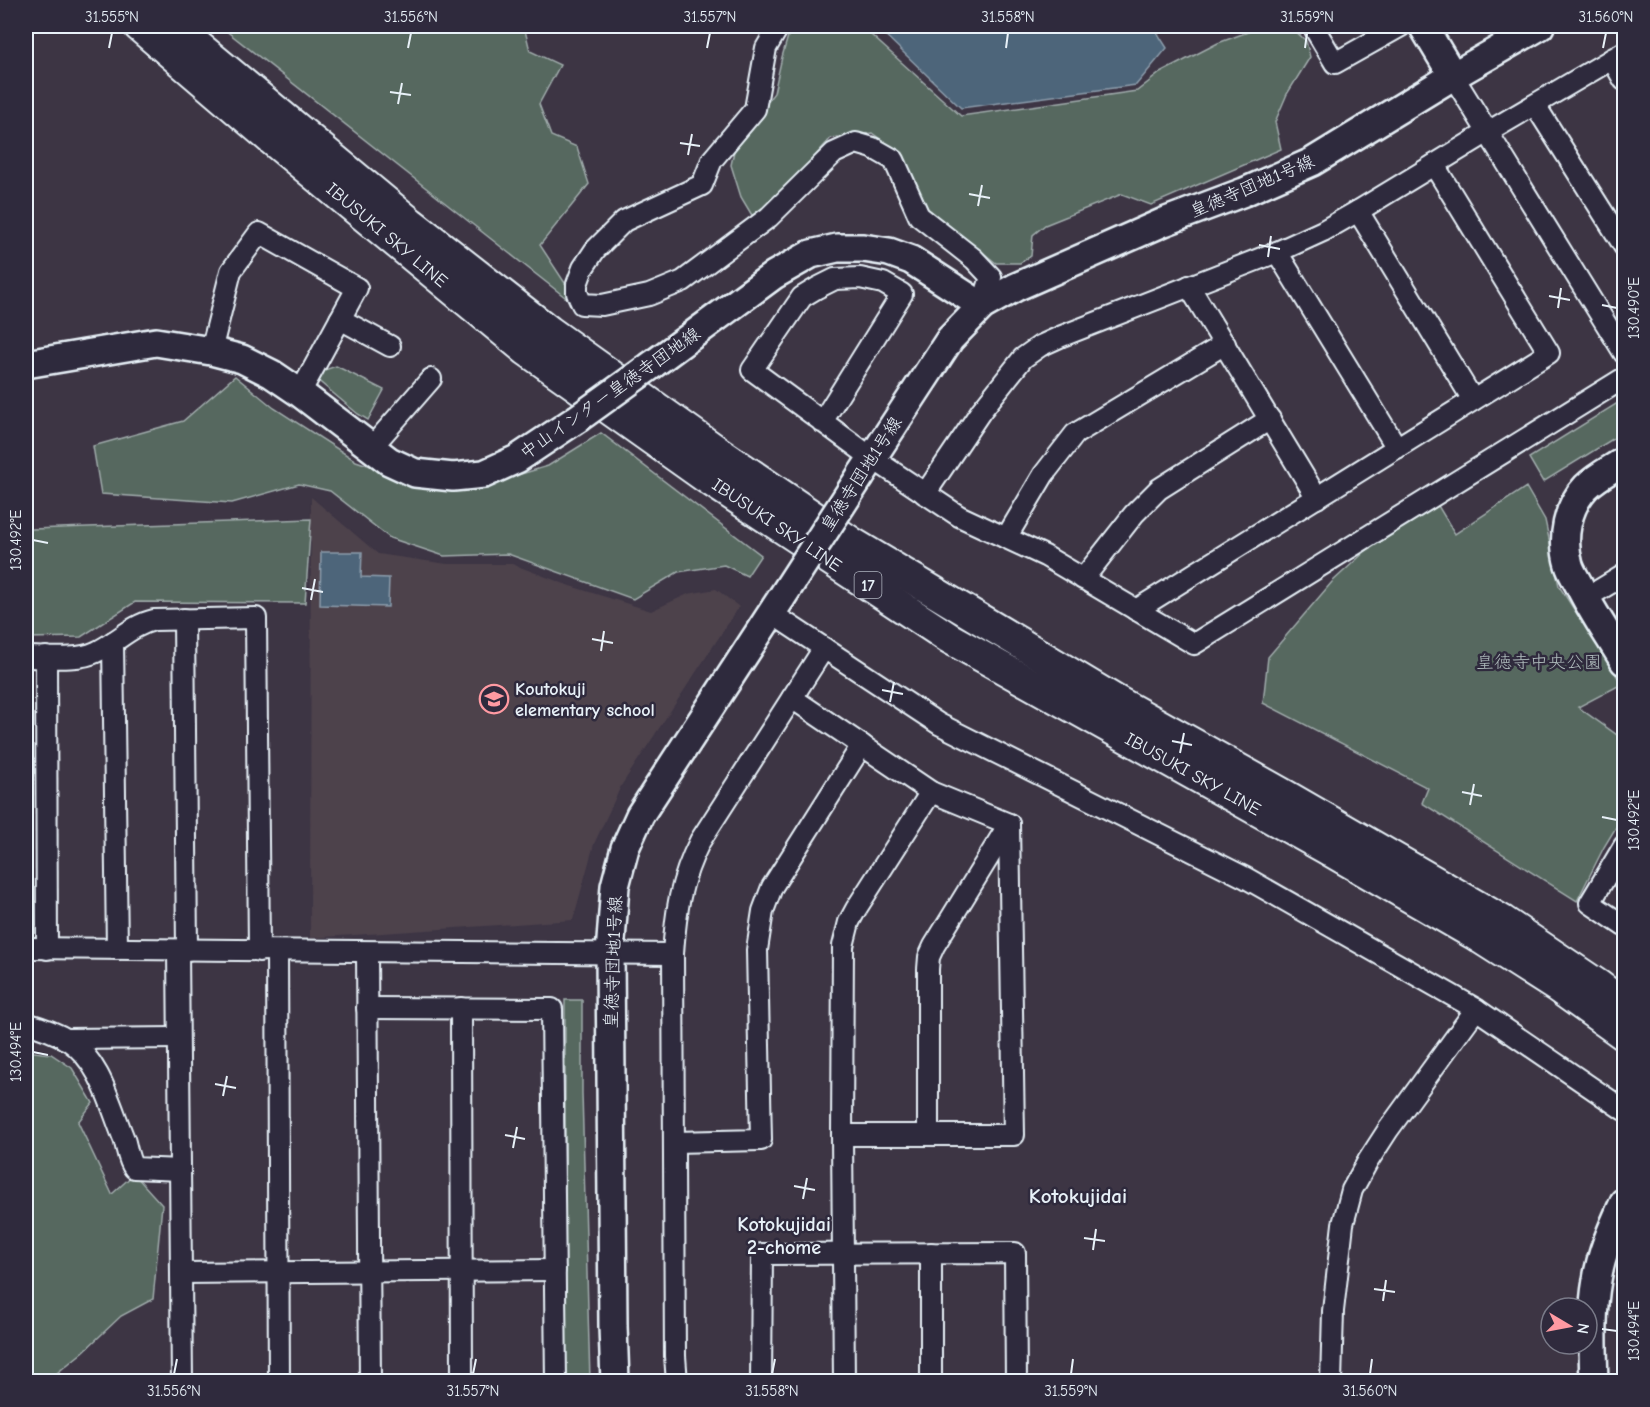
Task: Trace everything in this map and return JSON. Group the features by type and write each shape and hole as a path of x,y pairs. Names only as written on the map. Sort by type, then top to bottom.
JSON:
{"main road":[{"name":"IBUSUKI SKY LINE","path":"139,26 179,40 549,331 720,453 852,542 1115,700 1503,921 1624,1005"},
{"name":"IBUSUKI SKY LINE","path":"179,40 390,238 526,350 705,477 949,638 1315,842 1474,934 1557,987 1624,1035"}],"street":[{"path":"779,26 765,48 755,109 712,160 702,185 624,220 595,250 583,267 577,284 577,293 582,304 602,305 649,295 683,281 769,217 834,153 856,143 873,148 894,159 919,216 974,259 991,277 982,306"},
{"path":"1313,26 1335,63 1401,26"},
{"path":"1423,26 1624,353"},
{"name":"皇徳寺団地1号線","path":"615,1382 610,954 615,886 625,848 640,815 950,339 982,306 1016,287 1164,222 1244,192 1312,162 1540,26"},
{"path":"925,494 981,411 1023,358 1040,346 1277,252 1323,231 1618,56 1624,80"},
{"path":"1535,105 1624,246"},
{"path":"1136,610 1549,353 1434,165"},
{"path":"1358,212 1473,400"},
{"path":"211,351 231,271 259,233 357,288 300,393"},
{"name":"中山インター皇徳寺団地線","path":"26,364 156,342 211,351 242,359 272,374 300,393 389,461 416,473 453,477 484,474 517,459 577,419 774,275 811,254 837,248 863,248 889,252 911,260 982,306"},
{"path":"1277,252 1397,448"},
{"path":"822,422 902,294 883,282 860,278 835,279 802,297 752,370 822,422 866,466 925,494 959,516 1045,556 1194,644 1624,378"},
{"path":"1190,286 1317,498"},
{"path":"340,319 390,346"},
{"path":"1006,538 1044,474 1075,434 1225,344"},
{"path":"371,448 431,380"},
{"path":"1083,579 1134,513 1159,489 1270,419"},
{"path":"1624,461 1586,487 1575,502 1569,518 1565,541 1569,566 1624,661"},
{"path":"1586,598 1624,574"},
{"path":"776,605 824,648 939,724 1246,878 1476,1009 1624,1110"},
{"path":"26,657 86,655 96,652 142,623 154,620 256,618 279,1272 279,1382"},
{"path":"182,1382 178,1038 182,950 184,619"},
{"path":"113,642 117,949"},
{"path":"677,1382 675,1356 674,954 677,908 688,864 700,841 824,648"},
{"path":"46,657 46,949"},
{"path":"792,698 931,792 1010,824"},
{"path":"674,1142 761,1140 757,950 763,910 772,887 862,746"},
{"path":"844,1382 842,1135 845,935 856,909 931,792"},
{"path":"928,1135 929,957 1010,824"},
{"path":"842,1135 1014,1135 1010,824"},
{"path":"1624,846 1590,903 1624,926"},
{"path":"26,948 674,954"},
{"path":"367,952 370,1382"},
{"path":"367,1008 552,1009 556,1382"},
{"path":"461,1008 462,1382"},
{"path":"1331,1382 1335,1292 1343,1224 1352,1190 1388,1130 1476,1009"},
{"path":"26,1023 48,1030 70,1041 88,1059 100,1078 126,1146 130,1164 141,1170 180,1170"},
{"path":"65,1039 178,1038"},
{"path":"1594,1382 1593,1314 1597,1279 1615,1222 1624,1202"},
{"path":"931,1253 931,1382"},
{"path":"761,1382 762,1254 931,1253 1015,1253 1016,1382"},
{"path":"181,1273 555,1270"}],"shaded area":[{"name":"Koutokuji elementary school","path":"311,497 378,554 447,564 512,564 570,586 651,611 688,594 716,589 739,607 621,786 594,844 573,920 310,938"}],"green space":[{"path":"220,26 524,26 530,51 560,65 539,104 551,136 577,147 589,184 540,245 584,312"},
{"path":"791,26 861,26 961,116 1137,91 1160,73 1218,43 1264,26 1290,26 1306,41 1310,57 1287,94 1275,122 1281,149 1151,205 1122,194 1045,225 1033,235 1031,256 1020,263 996,263 926,207 903,156 872,133 831,138 799,174 753,217 741,197 731,165 736,142 774,93"},
{"path":"336,366 384,390 368,420 315,378 319,372"},
{"path":"235,376 274,408 356,461 430,486 481,486 548,466 601,433 761,555 747,576 724,565 678,572 633,599 508,554 444,556 390,538 330,491 299,484 232,503 101,494 93,446 183,421"},
{"path":"1624,399 1624,432 1543,482 1529,458"},
{"name":"皇徳寺中央公園","path":"1526,487 1545,520 1559,586 1622,684 1578,707 1624,740 1624,814 1604,847 1577,901 1422,803 1428,788 1263,703 1268,657 1332,582 1381,537 1412,521 1437,504 1455,534"},
{"path":"311,519 305,603 135,602 81,637 26,638 26,533 32,529"},
{"path":"565,1000 582,1000 582,1093 590,1381 565,1382"},
{"path":"26,1051 51,1054 72,1068 93,1103 78,1122 112,1194 134,1174 162,1205 153,1299 121,1316 83,1352 47,1381 26,1382"}],"water":[{"path":"876,26 1153,26 1167,48 1136,85 961,108"},
{"path":"321,552 362,552 361,577 389,578 388,607 320,605"}],"place":[{"name":"Koutokuji elementary school","path":"494,699"}],"district":[{"name":"Kotokujidai","path":"1078,1196"},
{"name":"Kotokujidai 2-chome","path":"784,1236"}]}
